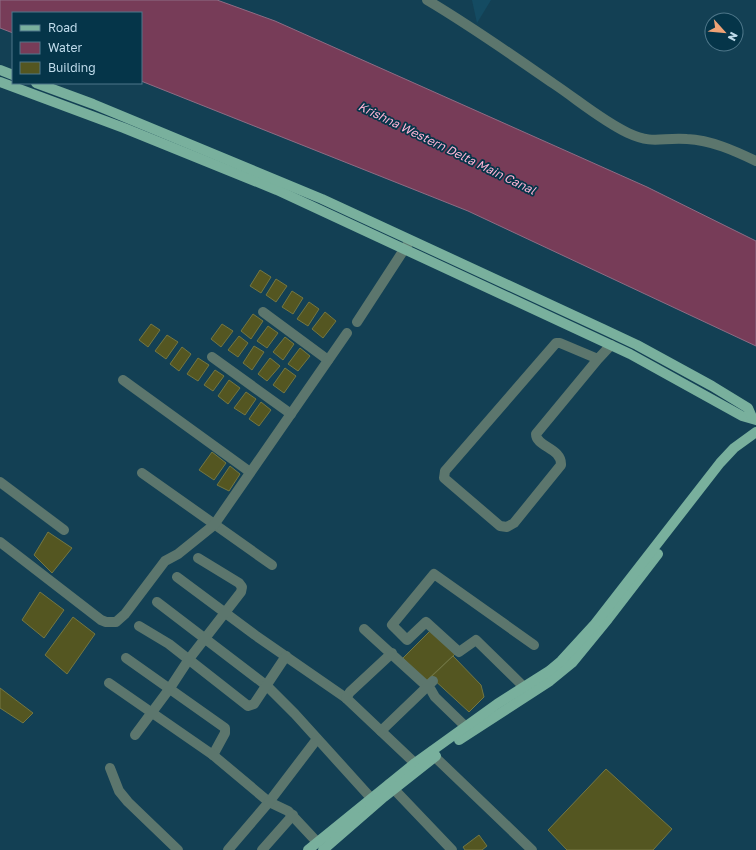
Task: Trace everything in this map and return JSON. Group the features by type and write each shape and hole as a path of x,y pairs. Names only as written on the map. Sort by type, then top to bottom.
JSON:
{"main road":[{"path":"0,70 12,74"},
{"path":"0,82 306,198 404,250 610,345 678,380 742,416 754,418"},
{"path":"39,84 93,104 306,198 410,241 578,317 686,371 748,408 754,418"},
{"path":"572,327 578,317"},
{"path":"434,754 466,727 549,671 574,648 594,625 720,463 734,448 755,433"},
{"path":"323,850 391,787 417,766 550,681 572,663 608,619 738,450 740,443"},
{"path":"308,850 371,798 391,787"}],"street":[{"path":"427,0 476,29 602,118 628,133 650,141 687,138 730,150 756,161"},
{"path":"357,322 410,241"},
{"path":"263,312 328,360"},
{"path":"0,542 101,620 111,623 120,619 165,561 178,554 214,525 347,333"},
{"path":"598,359 560,343 556,343 445,471 444,478 500,526 507,527 514,523 561,465 558,454 539,440 536,434 610,345"},
{"path":"212,357 291,414"},
{"path":"123,380 250,472"},
{"path":"142,473 272,565"},
{"path":"0,482 64,530"},
{"path":"135,735 170,688 189,659 226,614 241,592 242,587 239,583 198,558"},
{"path":"524,687 476,640 459,652 426,622 407,640 392,624 434,574 534,645"},
{"path":"176,577 346,698 417,766"},
{"path":"157,602 267,686 295,714 371,798"},
{"path":"139,626 169,644 248,706 254,704 286,656"},
{"path":"364,629 430,684 466,727"},
{"path":"346,698 350,692 392,653"},
{"path":"126,658 225,728 225,733 213,755"},
{"path":"108,683 152,711 213,755 269,802 293,815 317,842"},
{"path":"381,731 430,684"},
{"path":"228,850 269,802 317,739"},
{"path":"434,754 532,850"},
{"path":"110,768 119,791 128,802 178,850"},
{"path":"391,787 452,850"},
{"path":"262,850 293,815"}],"shaded area":[{"path":"472,0 491,0 477,23"}],"water":[{"name":"Krishna Western Delta Main Canal","path":"0,0 217,0 275,21 647,187 756,241 756,346 468,211 142,81 142,12 12,12 12,33 0,28"}],"building":[{"path":"260,270 271,277 261,293 250,286"},
{"path":"276,279 287,286 276,302 266,295"},
{"path":"292,291 303,298 293,314 282,307"},
{"path":"309,302 319,309 308,326 297,319"},
{"path":"325,312 336,321 323,338 312,329"},
{"path":"253,314 263,321 251,339 241,331"},
{"path":"151,324 160,330 148,347 139,340"},
{"path":"222,324 233,331 221,347 211,339"},
{"path":"268,326 278,333 267,348 257,341"},
{"path":"167,335 178,342 166,359 155,351"},
{"path":"239,336 248,343 238,357 228,350"},
{"path":"285,337 294,344 283,360 273,352"},
{"path":"254,346 264,352 252,370 243,363"},
{"path":"182,347 191,354 179,371 170,364"},
{"path":"300,348 310,356 298,371 288,364"},
{"path":"198,358 209,365 198,381 187,374"},
{"path":"270,358 280,366 267,381 258,374"},
{"path":"285,368 296,376 284,393 273,385"},
{"path":"215,370 224,376 213,391 204,385"},
{"path":"229,380 240,388 228,404 218,396"},
{"path":"246,392 256,399 245,415 234,408"},
{"path":"261,402 271,410 259,426 249,419"},
{"path":"212,452 226,463 214,480 199,470"},
{"path":"230,466 240,474 229,491 217,485"},
{"path":"48,532 72,548 52,573 34,555"},
{"path":"40,592 64,610 44,638 22,620"},
{"path":"73,617 95,634 67,674 45,655"},
{"path":"430,631 455,654 425,682 403,658"},
{"path":"453,656 481,685 484,697 469,712 431,677"},
{"path":"0,688 33,713 23,723 0,708"},
{"path":"606,769 672,829 653,850 567,850 548,830"},
{"path":"479,835 487,846 482,850 465,850 463,847"}]}
